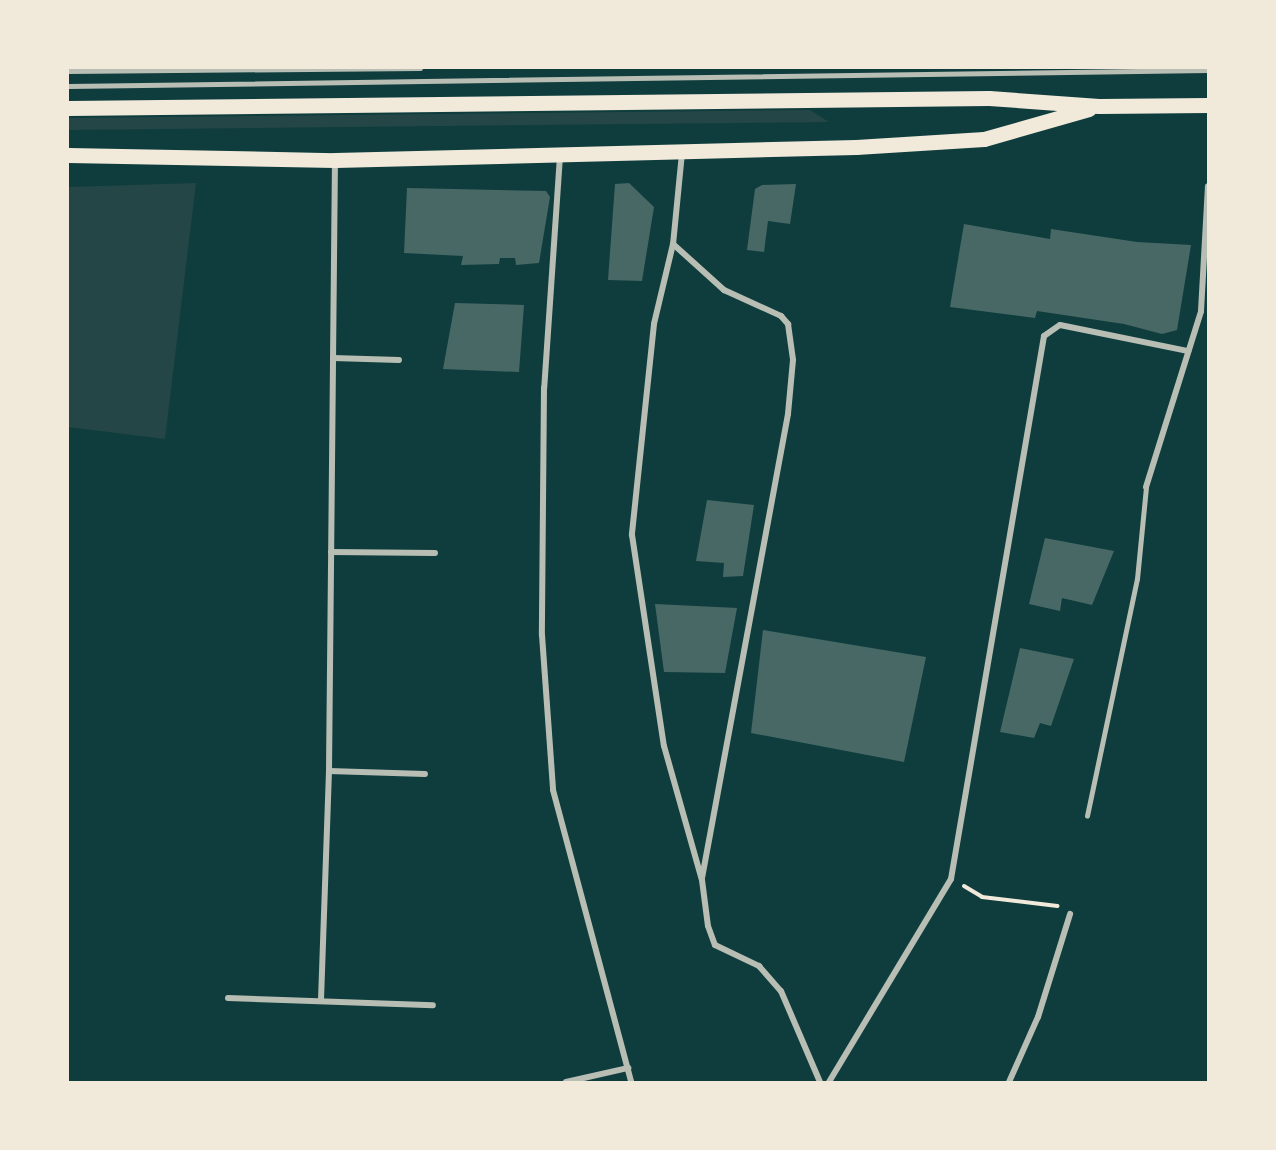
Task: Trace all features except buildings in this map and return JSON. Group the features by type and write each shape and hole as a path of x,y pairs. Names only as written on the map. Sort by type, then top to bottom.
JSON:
{"main road":[{"path":"68,108 989,98 1099,106 1209,105"},
{"path":"68,155 334,160 682,153 984,139 1099,106"}],"street":[{"path":"682,153 673,244 654,324 632,536 664,746 702,880 708,926 715,945 759,966 781,991 820,1083"},
{"path":"560,156 544,388 543,635 552,766 558,811 631,1083"},
{"path":"321,1000 329,771 334,160"},
{"path":"1146,487 1201,311 1209,186"},
{"path":"673,244 724,290 781,316 788,324 793,360 788,414 702,880"},
{"path":"829,1083 951,879 1044,336 1060,326 1068,326 1188,351"},
{"path":"333,358 399,360"},
{"path":"331,552 435,553"},
{"path":"329,771 425,774"},
{"path":"1010,1083 1035,1026 1070,914"},
{"path":"228,998 433,1005"},
{"path":"566,1083 628,1068"}],"lane":[{"path":"68,71 420,68"},
{"path":"68,86 1209,70"},
{"path":"1086,816 1137,579 1146,487"}],"path":[{"path":"951,879 982,897 1015,903 1052,903 1070,914"}],"shaded area":[{"path":"810,110 829,122 68,130 68,118"},
{"path":"196,183 165,439 68,427 68,187"}]}
